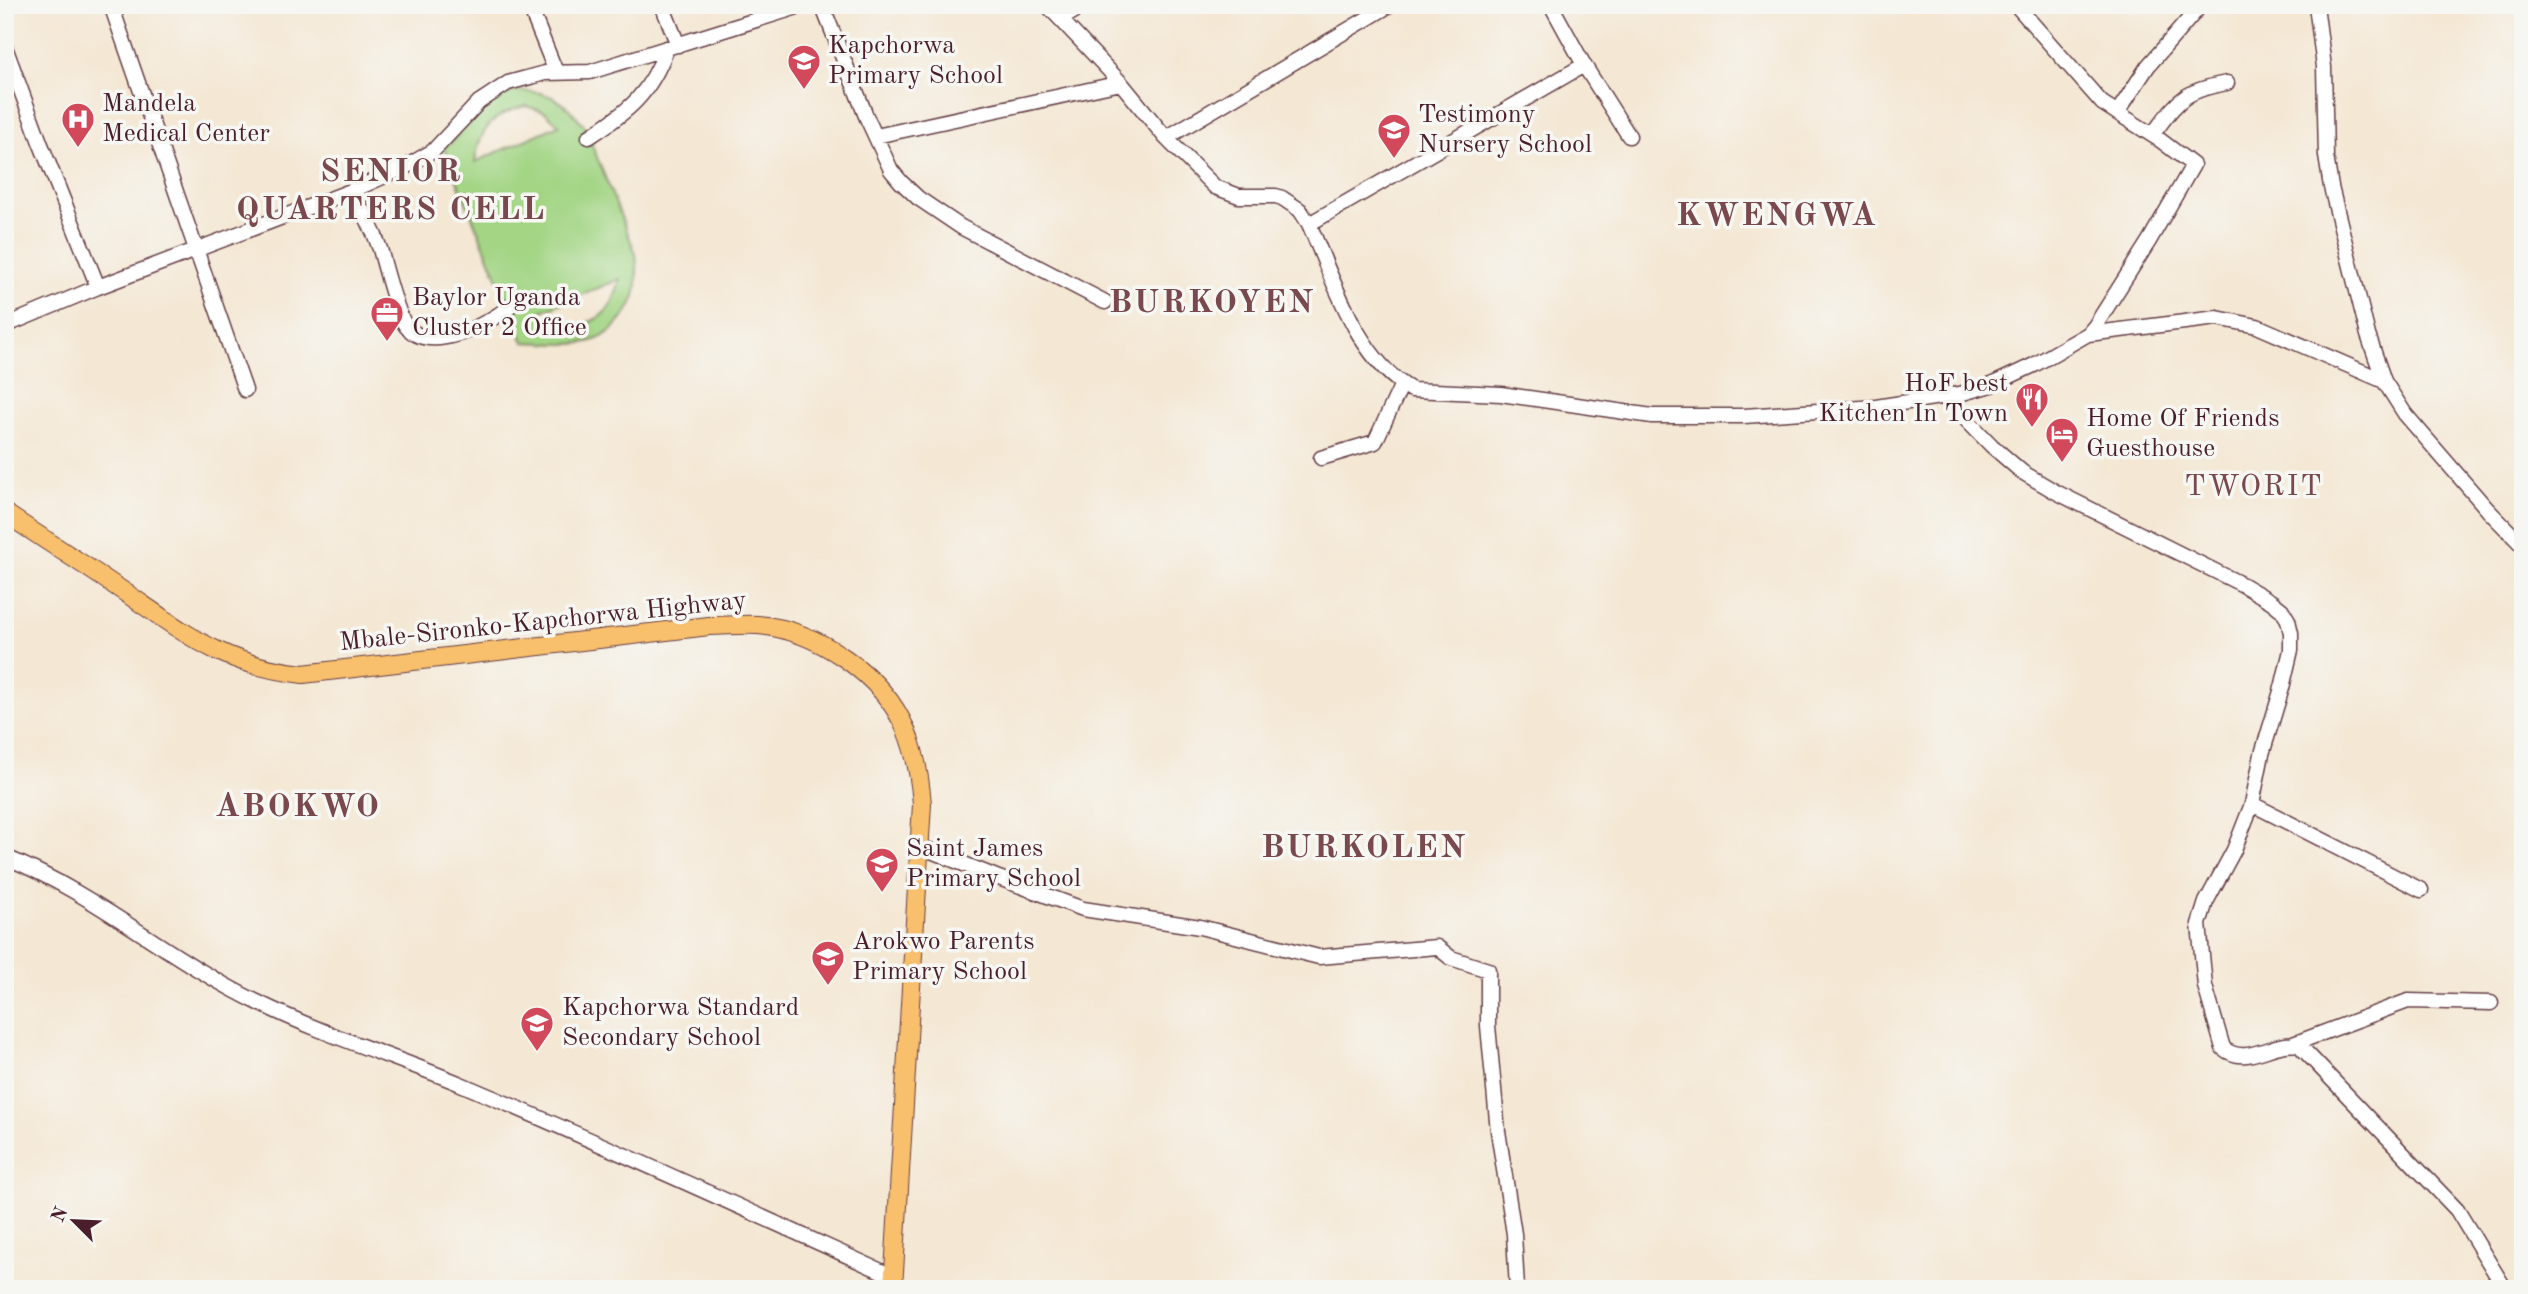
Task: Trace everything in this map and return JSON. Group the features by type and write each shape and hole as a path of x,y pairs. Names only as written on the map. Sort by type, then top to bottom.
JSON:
{"main road":[{"name":"Mbale-Sironko-Kapchorwa Highway","path":"5,513 192,639 242,662 269,670 303,674 709,626 758,625 797,634 830,649 863,673 891,703 905,728 919,775 922,804 893,1283"}],"street":[{"path":"111,5 245,390"},
{"path":"529,5 556,72"},
{"path":"589,137 634,104 657,75 673,47 662,5"},
{"path":"5,323 14,322 98,287 351,191 425,158 478,102 495,89 532,76 556,72 590,72 804,5"},
{"path":"822,5 862,107 891,170 918,198 961,227 1105,302"},
{"path":"1047,5 1121,83 1166,138 1215,187 1239,196 1282,198 1300,210 1309,224 1359,334 1369,349 1402,384 1419,391 1501,394 1652,415 1744,416 1876,407 1944,397 1991,385 2034,365 2088,334 2095,326 2149,241 2193,164 2102,103 2016,5"},
{"path":"1061,19 1085,5"},
{"path":"1166,138 1390,5"},
{"path":"1551,5 1584,65 1629,136"},
{"path":"2117,113 2148,66 2200,5"},
{"path":"2316,5 2324,67 2326,156 2331,187 2368,335 2384,381 2405,414 2488,510 2523,546"},
{"path":"5,47 98,287"},
{"path":"1309,224 1584,65"},
{"path":"876,135 1121,83"},
{"path":"2152,135 2180,100 2200,88 2227,83"},
{"path":"351,191 369,219 406,326 423,338 443,338 493,320 509,307"},
{"path":"2088,334 2217,318 2257,326 2384,381"},
{"path":"1321,457 1376,442 1402,384"},
{"path":"1944,397 2022,472 2056,492 2242,585 2282,610 2291,633 2291,650 2262,754 2252,804 2234,850 2206,902 2199,924 2206,986 2223,1048 2240,1057 2288,1043 2299,1045 2457,1210 2505,1289"},
{"path":"2252,804 2421,890"},
{"path":"919,846 1083,909 1200,927 1319,957 1437,947 1451,958 1488,970 1488,1026 1498,1131 1514,1234 1517,1289"},
{"path":"5,857 62,885 256,1002 548,1122 893,1283"},
{"path":"2293,1044 2408,1001 2491,1003"}],"green space":[{"path":"516,91 538,92 562,103 584,125 636,254 637,268 636,292 630,306 615,327 595,340 569,344 524,342 444,149 496,97","holes":["526,106 545,112 559,125 475,162 480,140 490,124 505,113","620,279 609,307 590,322 562,327 537,313"]}],"place":[{"name":"Kapchorwa Primary School","path":"804,91"},
{"name":"Mandela Medical Center","path":"78,149"},
{"name":"Testimony Nursery School","path":"1394,160"},
{"name":"Baylor Uganda Cluster 2 Office","path":"387,343"},
{"name":"HoF best Kitchen In Town","path":"2032,429"},
{"name":"Home Of Friends Guesthouse","path":"2062,464"},
{"name":"Saint James Primary School","path":"882,894"},
{"name":"Arokwo Parents Primary School","path":"828,987"},
{"name":"Kapchorwa Standard Secondary School","path":"537,1053"}],"district":[{"name":"SENIOR QUARTERS CELL","path":"391,191"},
{"name":"KWENGWA","path":"1777,216"},
{"name":"BURKOYEN","path":"1212,303"},
{"name":"TWORIT","path":"2254,487"},
{"name":"ABOKWO","path":"298,807"},
{"name":"BURKOLEN","path":"1364,848"}]}
